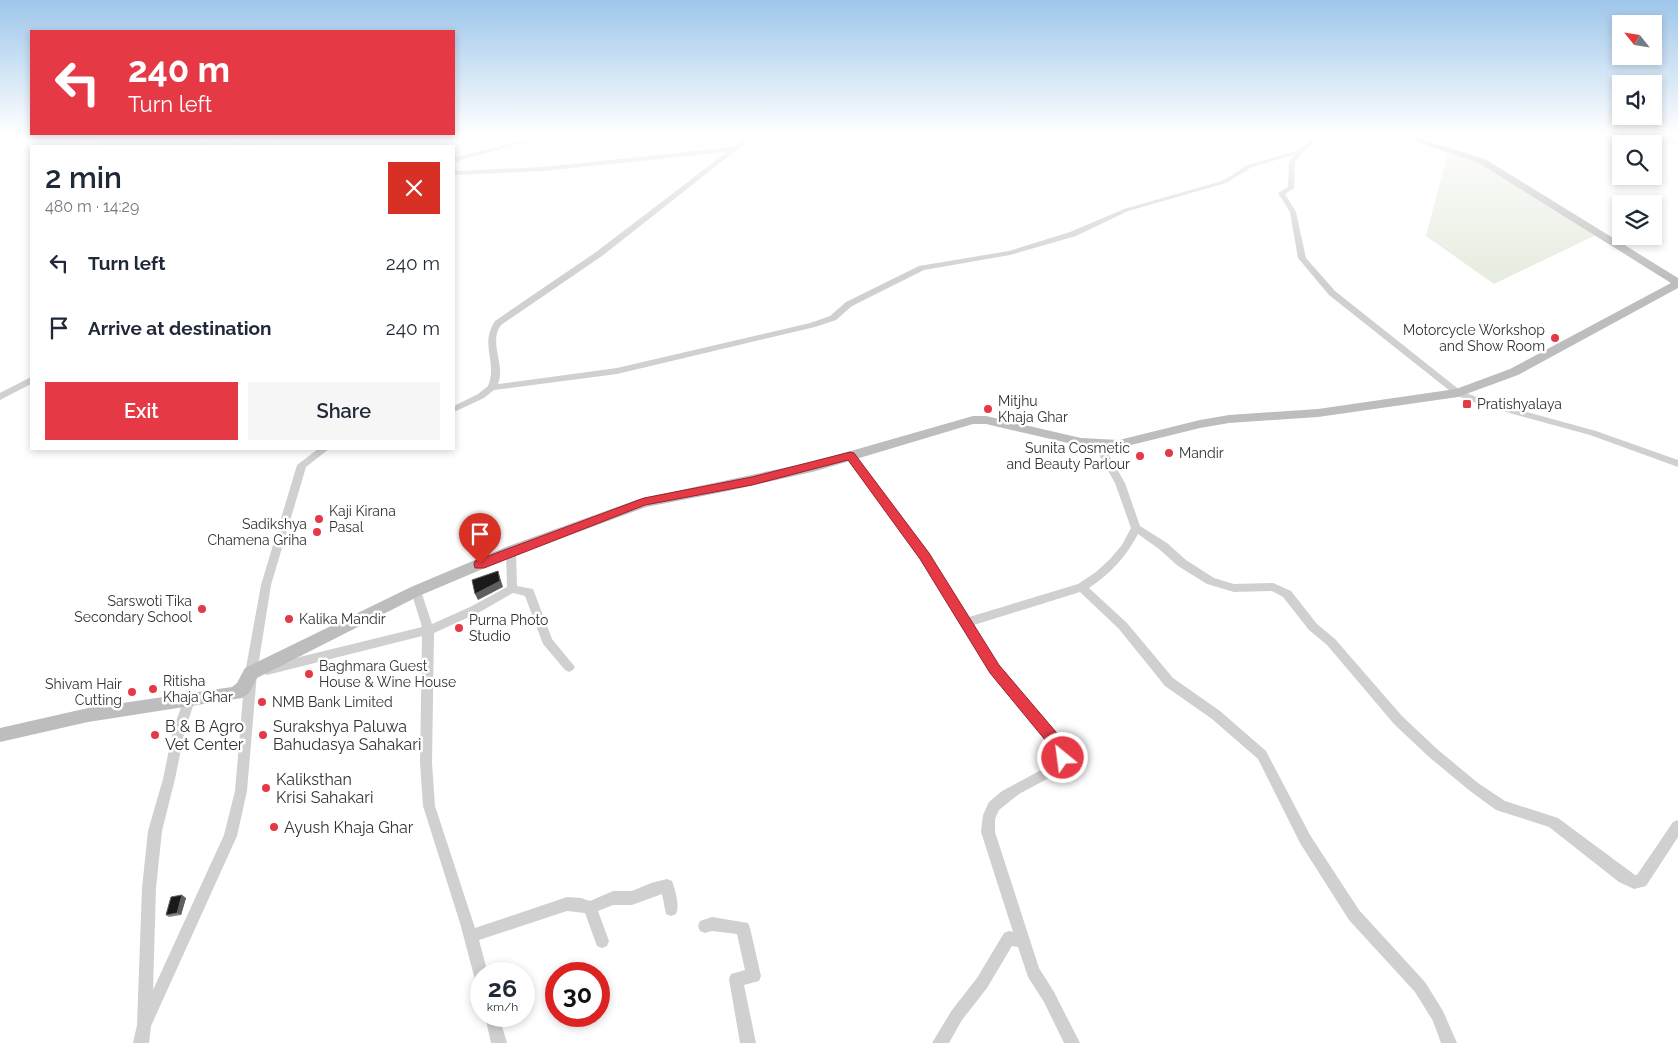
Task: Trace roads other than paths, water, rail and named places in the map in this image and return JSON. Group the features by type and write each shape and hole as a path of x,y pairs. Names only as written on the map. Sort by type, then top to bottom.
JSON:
{"main road":[{"path":"0,736 88,715 236,693 243,688 251,674 416,591 511,551 644,502 752,481 850,456 980,419 1098,444 1126,443 1200,424 1229,419 1318,413 1458,393 1514,372 1678,284 1517,183"}],"street":[{"path":"455,409 481,396 492,388 497,379 498,370 490,336 498,323 599,254 691,183"},
{"path":"492,388 618,370 812,325 833,318 849,304 922,268 1010,253 1073,234 1126,210 1222,183"},
{"path":"1291,183 1291,188 1281,193 1293,212 1302,258 1332,293 1458,393 1487,404 1593,433 1678,464"},
{"path":"0,397 30,381"},
{"path":"1098,444 1120,483 1136,528 1163,546 1182,563 1211,581 1234,588 1273,587 1287,594 1313,626 1331,642 1398,720 1433,753 1474,787 1501,806 1553,822 1634,882 1641,881 1678,826"},
{"path":"144,1026 230,836 241,791 251,674 266,586 302,465 323,450"},
{"path":"850,456 924,556 995,669 1062,750 1063,758 1058,767 1002,798 988,818 988,832 1021,941 1033,972 1049,997 1072,1043"},
{"path":"965,623 1082,587 1103,574 1123,554 1136,528"},
{"path":"511,551 512,589"},
{"path":"1082,587 1123,626 1168,682 1216,715 1262,755 1305,839 1354,915 1420,987 1438,1016 1449,1043"},
{"path":"251,674 428,630 474,610 512,589 529,592 547,641 569,667"},
{"path":"416,591 428,630 426,762 429,806 471,936 478,962"},
{"path":"141,1043 144,1026 150,888 156,831 179,730 189,700"},
{"path":"471,936 567,904 590,908 613,898 632,898 667,886 671,908"},
{"path":"590,908 602,941"},
{"path":"705,926 712,924 743,928 754,976 736,979 748,1043"},
{"path":"940,1043 957,1014 982,983 1009,938 1021,941"},
{"path":"495,1027 499,1043"}],"place":[{"name":"Motorcycle Workshop and Show Room","path":"1555,338"},
{"name":"Pratishyalaya","path":"1467,404"},
{"name":"Mitjhu Khaja Ghar","path":"988,409"},
{"name":"Mandir","path":"1169,453"},
{"name":"Sunita Cosmetic and Beauty Parlour","path":"1140,456"},
{"name":"Kaji Kirana Pasal","path":"319,519"},
{"name":"Sadikshya Chamena Griha","path":"317,532"},
{"name":"Sarswoti Tika Secondary School","path":"202,609"},
{"name":"Kalika Mandir","path":"289,619"},
{"name":"Purna Photo Studio","path":"459,628"},
{"name":"Baghmara Guest House & Wine House","path":"309,674"},
{"name":"Ritisha Khaja Ghar","path":"153,689"},
{"name":"Shivam Hair Cutting","path":"132,692"},
{"name":"NMB Bank Limited","path":"262,702"},
{"name":"B & B Agro Vet Center","path":"155,735"},
{"name":"Surakshya Paluwa Bahudasya Sahakari","path":"263,735"},
{"name":"Kaliksthan Krisi Sahakari","path":"266,788"},
{"name":"Ayush Khaja Ghar","path":"274,827"}]}
